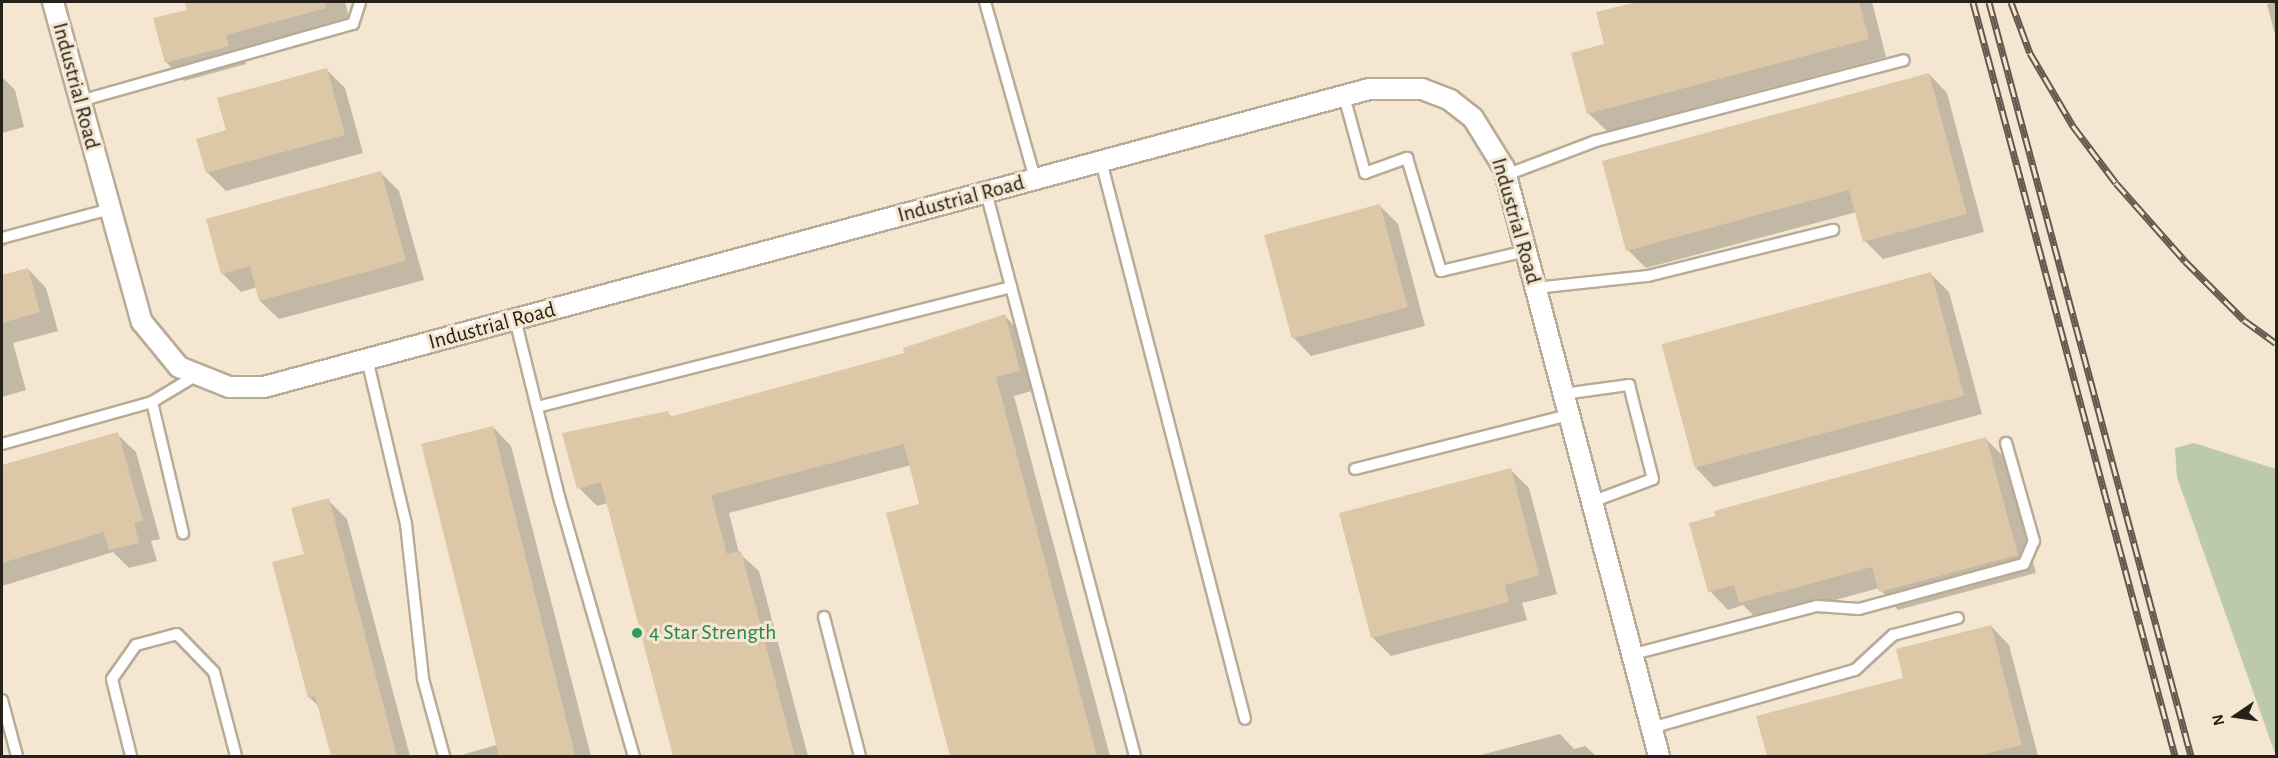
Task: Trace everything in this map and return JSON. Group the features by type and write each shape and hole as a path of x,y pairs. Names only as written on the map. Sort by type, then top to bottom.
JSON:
{"street":[{"name":"Industrial Road","path":"53,2 142,322 166,356 195,376 229,387 264,387 1344,96 1393,86 1450,100 1492,141 1506,175 1630,655 1659,756"}],"lane":[{"path":"80,100 353,24 360,2"},
{"path":"985,2 1035,179"},
{"path":"1506,175 1596,141 1904,60"},
{"path":"1344,96 1365,173 1407,158 1441,271 1526,251"},
{"path":"1101,161 1245,719"},
{"path":"986,192 1135,756"},
{"path":"2,237 110,209"},
{"path":"1535,288 1648,276 1833,230"},
{"path":"537,407 1011,287"},
{"path":"515,319 537,407 634,756"},
{"path":"367,359 406,524 423,679 444,756"},
{"path":"2,444 152,402 195,376"},
{"path":"1563,394 1629,385 1653,479 1591,502"},
{"path":"152,402 183,533"},
{"path":"1355,469 1568,415"},
{"path":"1630,655 1817,606 1859,609 2024,564 2034,541 2006,443"},
{"path":"824,617 860,756"},
{"path":"1651,728 1856,670 1893,635 1959,618"},
{"path":"131,756 112,679 136,645 177,634 214,672 236,756"},
{"path":"2,700 17,756"}],"green space":[{"path":"2194,443 2276,469 2276,756 2177,477 2175,448"}],"building":[{"path":"185,2 325,2 326,8 226,35 229,46 165,63 153,18 187,10"},
{"path":"1637,2 1859,2 1869,39 1587,114 1571,53 1604,44 1596,12"},
{"path":"327,68 345,135 206,173 196,139 226,130 217,98"},
{"path":"1929,73 1967,214 1863,242 1849,190 1626,251 1602,161"},
{"path":"381,171 406,261 259,301 250,266 221,274 206,219"},
{"path":"1380,204 1408,307 1292,338 1264,235"},
{"path":"28,268 40,312 2,323 2,275"},
{"path":"1931,272 1964,396 1695,468 1662,344"},
{"path":"1005,314 1020,371 996,377 1097,756 950,756 886,513 919,504 904,444 711,495 727,554 741,551 795,756 673,756 601,482 577,489 562,433 668,411 669,417 904,353 903,348"},
{"path":"493,426 575,756 499,756 421,444"},
{"path":"118,432 143,521 134,523 139,543 109,550 104,532 2,563 2,465"},
{"path":"1986,437 2018,555 1879,592 1872,567 1739,603 1734,585 1708,592 1689,523 1715,516 1714,511"},
{"path":"1511,468 1539,575 1505,585 1509,602 1371,638 1339,513"},
{"path":"329,498 397,756 331,756 315,696 308,698 272,562 304,554 291,508"},
{"path":"1991,625 2022,745 1977,756 1767,756 1756,716 1903,678 1896,649"}],"railway":[{"path":"1973,2 2175,756"},
{"path":"1989,2 2191,756"},
{"path":"2011,2 2030,53 2073,126 2116,183 2185,261 2244,320 2276,343"}],"place":[{"name":"4 Star Strength","path":"637,633"}]}
